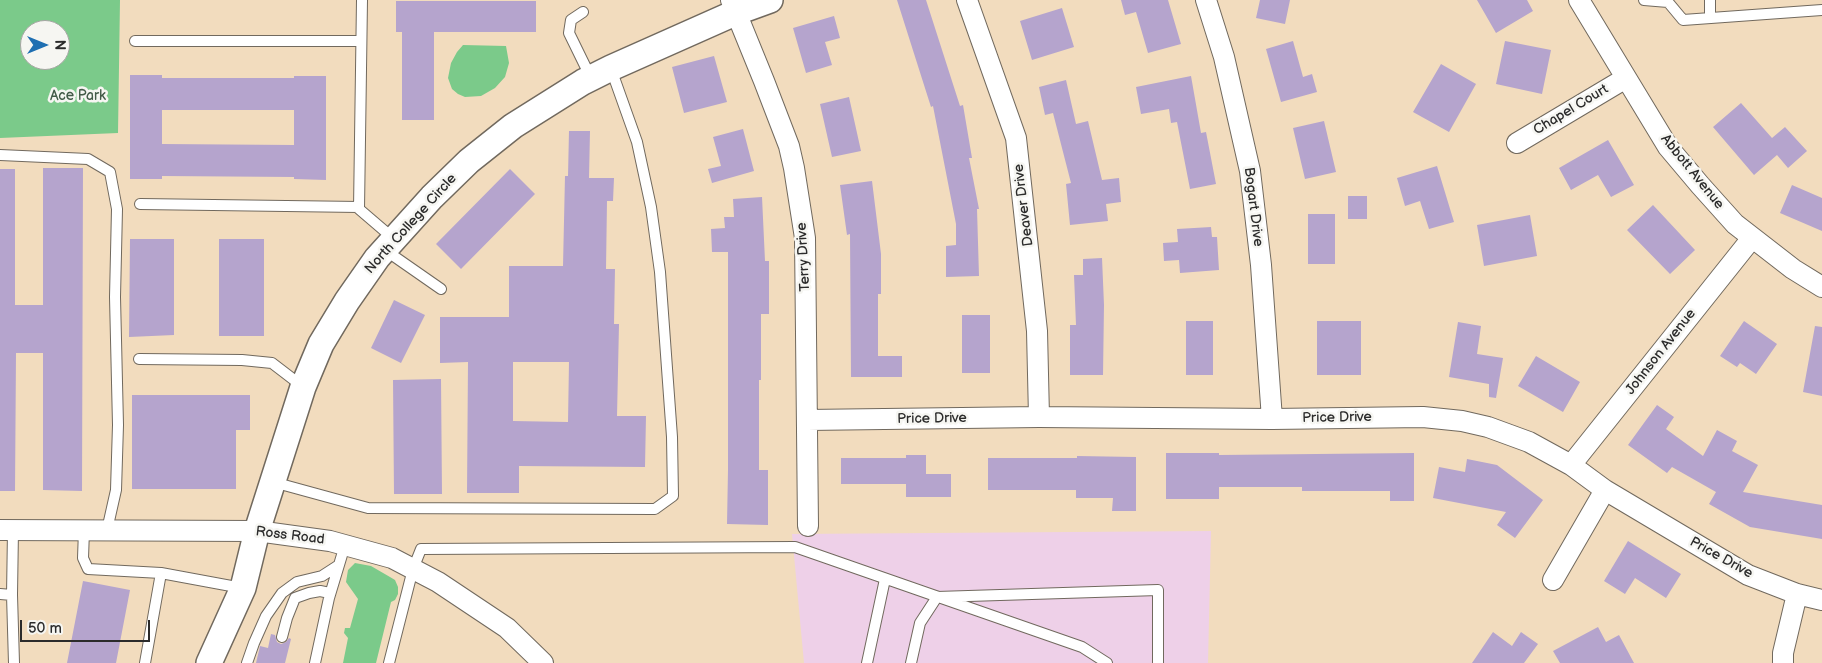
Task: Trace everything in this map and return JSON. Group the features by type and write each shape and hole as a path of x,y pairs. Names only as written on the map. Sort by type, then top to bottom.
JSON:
{"street":[{"name":"North College Circle","path":"209,663 243,588 257,531 303,387 326,337 347,301 376,258 432,197 470,160 513,126 601,73 734,6 770,0"},
{"name":"Deaver Drive","path":"967,0 1016,138 1037,331 1039,417"},
{"name":"Bogart Drive","path":"1206,0 1224,57 1250,170 1261,265 1272,419"},
{"name":"Abbott Avenue","path":"1584,2 1626,78 1668,147 1735,224 1793,269 1822,287"},
{"name":"Terry Drive","path":"734,6 789,146 805,238 808,526"},
{"name":"Chapel Court","path":"1517,143 1626,78"},
{"name":"Johnson Avenue","path":"1571,465 1752,238"},
{"name":"Price Drive","path":"807,420 1039,417 1272,419 1423,417 1462,421 1488,427 1529,442 1571,465 1605,490 1748,575 1797,594 1822,600"},
{"path":"1554,580 1605,490"},
{"name":"Ross Road","path":"6,530 257,531 292,534 345,545 392,558 438,582 507,628 543,663"},
{"path":"1783,663 1783,653 1797,594"}],"lane":[{"path":"362,0 359,208 389,244 441,289"},
{"path":"1644,0 1668,2 1683,20 1822,10"},
{"path":"1710,0 1710,18"},
{"path":"272,482 368,508 654,509 673,496 672,437 664,321 660,272 651,208 637,142 601,73 569,33 570,20 583,12"},
{"path":"135,42 362,40"},
{"path":"0,155 88,159 110,172 117,209 115,297 118,425 116,490 107,530"},
{"path":"140,204 359,208"},
{"path":"139,359 242,360 272,363 303,387"},
{"path":"6,530 12,595 14,663"},
{"path":"84,530 82,558 88,569 161,573 243,588"},
{"path":"315,663 330,594 345,545"},
{"path":"389,663 413,569 421,549 795,546 1082,648 1106,663"},
{"path":"247,663 266,616 282,593 298,582 322,576 339,565"},
{"path":"145,663 161,573"},
{"path":"867,663 885,579"},
{"path":"937,597 1158,590 1158,663"},
{"path":"282,637 295,598 320,591 330,594"},
{"path":"0,594 12,595"},
{"path":"911,663 920,623 937,597"}],"shaded area":[{"path":"1211,531 1208,663 804,663 792,534"}],"green space":[{"name":"Ace Park","path":"0,0 120,0 118,133 0,138"},
{"path":"463,45 506,46 509,63 505,77 495,88 481,96 465,97 458,94 452,89 448,78 451,63"},
{"path":"355,563 371,566 395,580 398,587 398,594 395,600 391,602 376,663 343,663 348,638 344,633 345,628 350,628 358,599 346,582 348,570"}],"building":[{"path":"897,0 926,0 960,106 963,105 972,158 969,158 979,209 977,209 979,276 946,277 946,246 956,245 956,224 933,106 931,107"},
{"path":"1121,0 1168,0 1181,44 1148,53 1136,12 1125,15"},
{"path":"1260,0 1290,0 1285,24 1256,18"},
{"path":"1477,0 1527,0 1533,11 1496,33"},
{"path":"396,1 536,1 536,32 434,32 434,120 402,120 402,32 396,32"},
{"path":"1062,8 1074,47 1032,60 1020,21"},
{"path":"834,16 840,38 825,42 832,65 806,73 793,28"},
{"path":"1293,41 1303,77 1312,74 1317,92 1281,102 1266,49"},
{"path":"1505,41 1551,50 1542,94 1496,84"},
{"path":"714,56 727,102 684,113 672,67"},
{"path":"1441,64 1476,84 1449,132 1413,112"},
{"path":"130,75 162,75 162,78 294,78 294,76 326,76 326,180 294,179 294,177 162,176 162,179 130,179","holes":["162,110 294,110 294,145 162,144"]},
{"path":"1191,76 1201,133 1206,132 1216,184 1190,189 1177,122 1171,123 1169,109 1141,114 1136,87"},
{"path":"1066,80 1076,124 1088,121 1102,180 1119,178 1121,202 1106,204 1108,221 1070,225 1066,184 1071,183 1053,113 1045,115 1039,87"},
{"path":"849,97 861,151 832,157 820,104"},
{"path":"1741,103 1772,138 1785,127 1807,151 1788,168 1777,155 1754,175 1713,127"},
{"path":"1324,121 1336,172 1305,179 1293,128"},
{"path":"743,129 754,171 712,183 708,169 721,166 713,137"},
{"path":"569,131 590,131 589,178 614,178 613,201 607,201 606,269 615,269 614,324 619,324 617,416 646,416 645,467 519,466 519,493 467,493 468,362 440,363 440,317 509,317 509,266 563,266 565,176 568,176","holes":["513,362 569,362 568,422 513,421"]},
{"path":"1608,140 1634,185 1611,197 1598,175 1571,190 1559,168"},
{"path":"1437,166 1454,222 1429,229 1420,201 1405,206 1397,178"},
{"path":"43,168 83,168 82,491 43,490 43,353 16,353 15,491 0,491 0,169 15,169 15,305 43,305"},
{"path":"510,169 535,194 461,269 436,244"},
{"path":"872,181 881,254 881,294 878,294 878,356 902,356 902,377 851,377 850,234 847,235 840,185"},
{"path":"1792,185 1822,198 1822,231 1780,213"},
{"path":"1348,196 1367,196 1367,219 1348,219"},
{"path":"762,197 765,261 769,261 769,314 761,314 759,470 768,470 768,525 727,524 728,252 712,252 711,229 725,228 724,217 734,217 733,199"},
{"path":"1653,205 1695,250 1670,274 1627,230"},
{"path":"1308,214 1335,214 1335,264 1308,264"},
{"path":"1530,215 1537,256 1484,266 1477,225"},
{"path":"1211,227 1212,237 1217,237 1219,270 1180,273 1179,260 1164,261 1163,243 1178,242 1177,229"},
{"path":"130,239 174,239 174,335 129,337"},
{"path":"219,239 264,239 264,336 219,336"},
{"path":"1102,258 1104,305 1103,375 1070,375 1070,325 1076,325 1074,275 1083,275 1083,259"},
{"path":"394,300 425,315 401,363 371,348"},
{"path":"962,315 990,315 990,373 962,373"},
{"path":"1186,321 1213,321 1213,375 1186,375"},
{"path":"1317,321 1361,321 1361,375 1317,375"},
{"path":"1744,321 1777,344 1756,374 1740,363 1737,367 1720,356"},
{"path":"1458,322 1481,326 1477,354 1503,358 1496,398 1489,397 1489,384 1449,377"},
{"path":"1815,326 1822,327 1822,396 1803,392"},
{"path":"1536,356 1580,382 1563,412 1518,386"},
{"path":"441,379 442,494 394,494 393,380"},
{"path":"132,395 250,395 250,430 236,430 236,489 132,489"},
{"path":"1657,405 1674,417 1666,429 1703,456 1717,430 1737,441 1732,451 1758,465 1743,492 1822,505 1822,539 1750,527 1709,504 1716,492 1672,467 1667,473 1628,445"},
{"path":"1166,453 1219,453 1219,455 1414,453 1414,501 1390,501 1390,491 1302,491 1302,487 1219,487 1219,499 1166,499"},
{"path":"906,455 926,455 926,474 951,474 951,497 906,497 906,484 841,484 841,458 906,458"},
{"path":"1077,456 1136,457 1136,511 1112,511 1113,498 1076,498 1076,490 988,490 988,458 1077,458"},
{"path":"1467,459 1497,465 1543,500 1515,538 1497,525 1506,512 1433,498 1439,467 1465,472"},
{"path":"1628,541 1681,574 1666,598 1635,578 1625,594 1604,581"},
{"path":"83,581 130,590 116,663 67,663"},
{"path":"1598,627 1606,642 1619,635 1634,663 1560,663 1553,651"},
{"path":"1493,632 1512,646 1521,632 1538,644 1524,663 1472,663"},
{"path":"271,634 275,635 277,642 281,644 289,638 291,639 285,663 256,663 260,646 268,648"}]}
